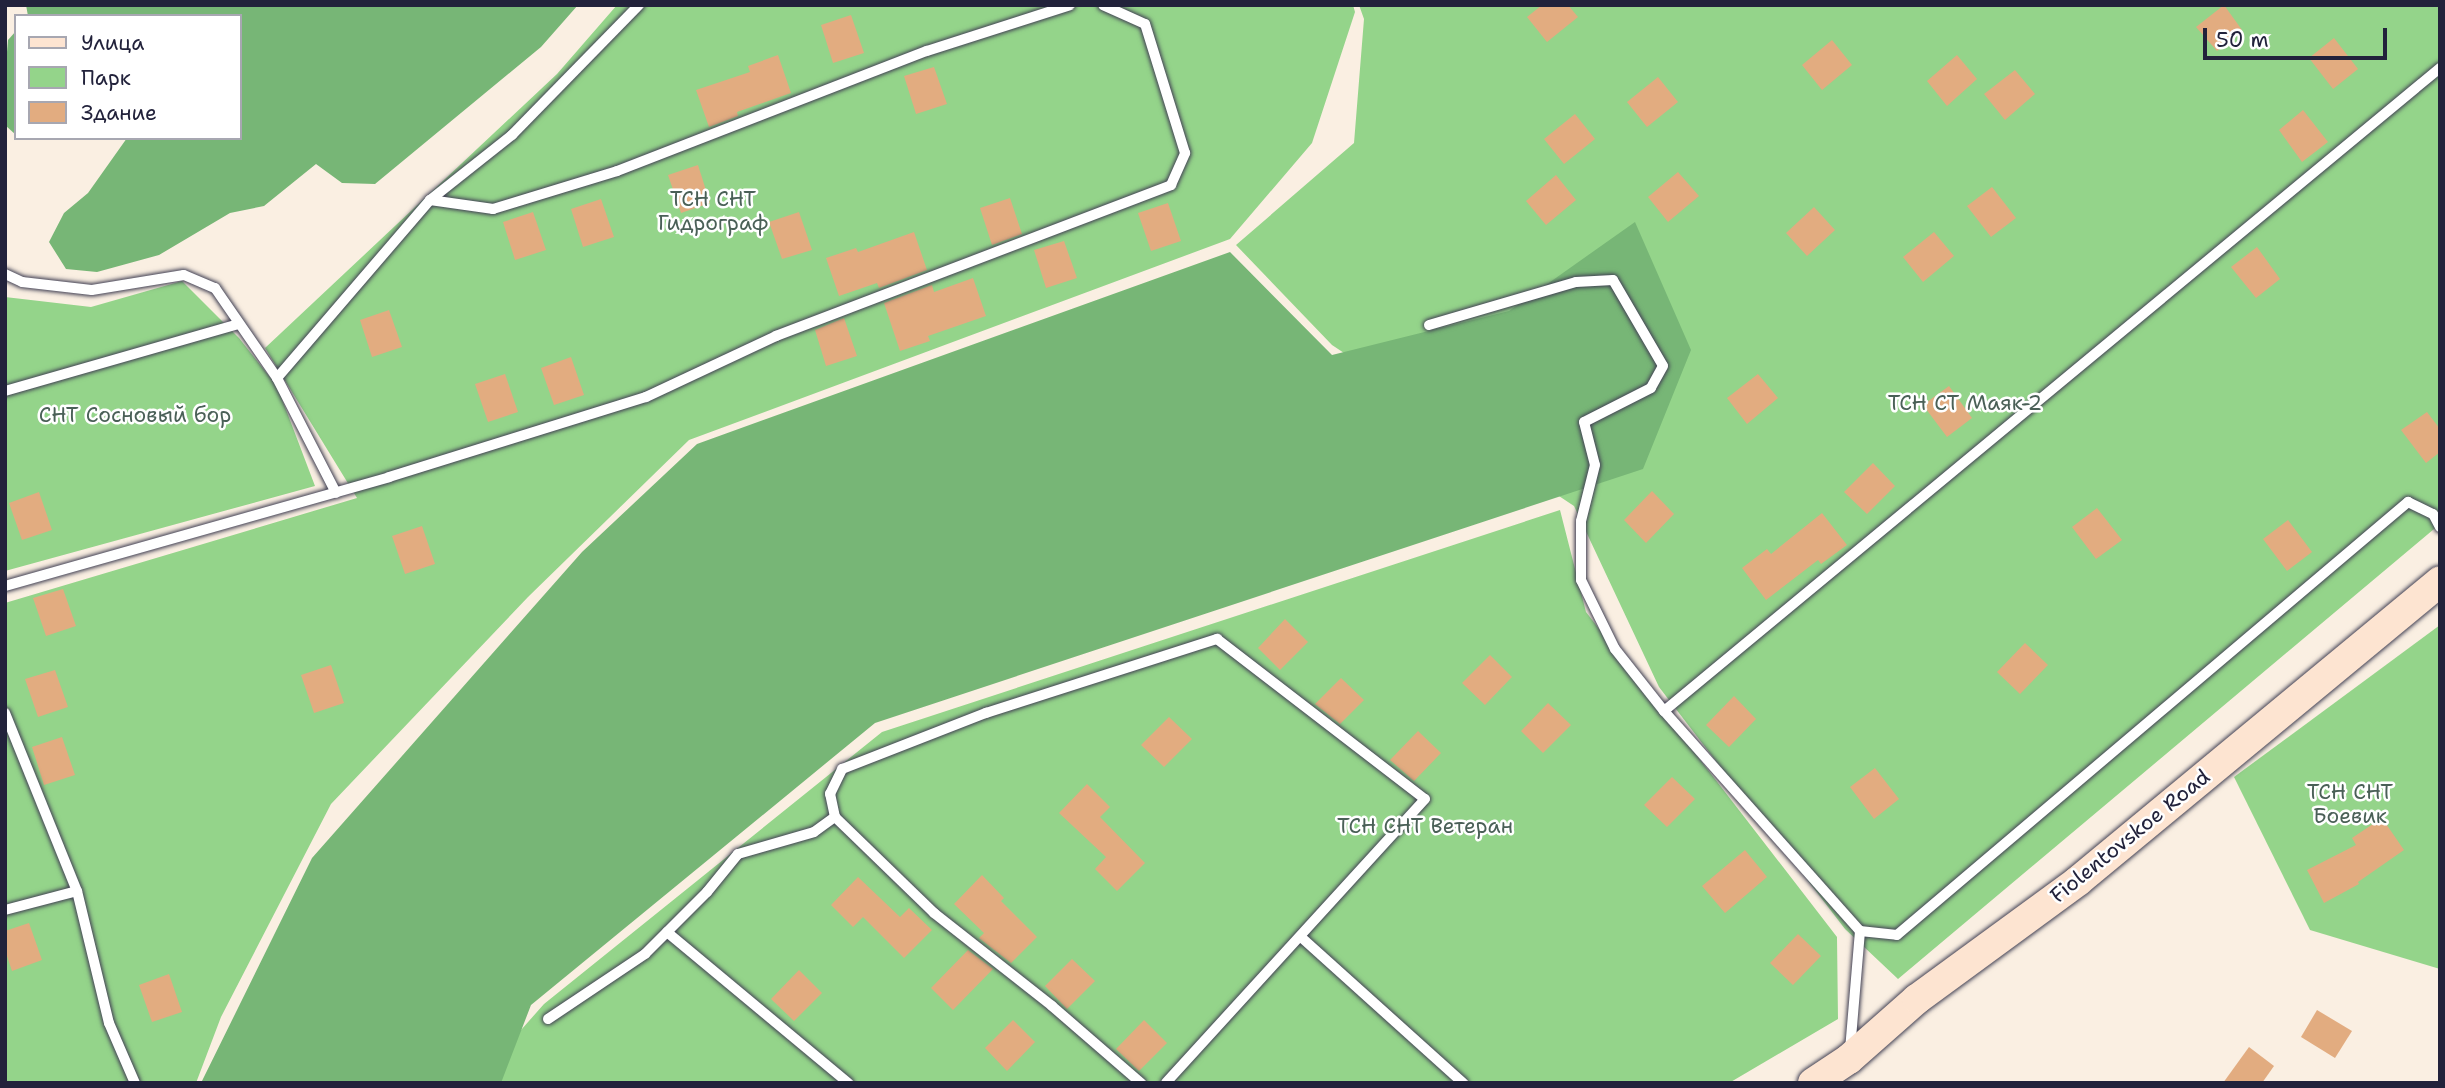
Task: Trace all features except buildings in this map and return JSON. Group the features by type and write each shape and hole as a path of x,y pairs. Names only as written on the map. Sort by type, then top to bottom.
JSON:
{"main road":[{"name":"Fiolentovskoe Road","path":"1813,1083 1849,1059 1917,999 2078,881 2440,581"}],"lane":[{"path":"277,378 430,200 512,135 639,5"},
{"path":"430,200 493,209 605,175 927,51 1070,5"},
{"path":"5,586 336,492 646,397 776,336 1171,185 1185,153 1145,24 1103,5"},
{"path":"1664,711 2440,68"},
{"path":"5,274 22,282 92,290 184,275 215,288 277,378 336,492"},
{"path":"1429,326 1576,282 1613,281 1663,366 1651,388 1584,422 1595,465 1581,521 1581,580 1615,649 1664,711 1860,931 1897,935 2408,502 2433,514 2440,527"},
{"path":"5,391 239,324"},
{"path":"1141,1083 1052,1006 934,913 835,817 830,794 842,769 852,764 986,713 1217,639 1425,799 1302,938 1166,1083"},
{"path":"5,713 8,732 77,891 109,1023 135,1083"},
{"path":"548,1018 645,954 707,892 738,854 814,832 835,817"},
{"path":"5,910 77,891"},
{"path":"1849,1059 1860,931"},
{"path":"667,932 848,1083"},
{"path":"1302,938 1463,1083"}],"green space":[{"path":"26,5 578,5 541,47 375,184 342,183 316,164 264,206 230,213 159,255 97,272 66,269 49,242 64,213 88,193 126,140 242,140 242,14 28,14"},
{"name":"ТСН СНТ Гидрограф","path":"617,5 1353,5 1355,12 1312,143 1230,239 689,440 528,597 331,804 221,1017 196,1083 5,1083 5,603 357,498 265,348 557,74"},
{"name":"ТСН СТ Маяк-2","path":"1359,5 2440,5 2440,524 1898,979 1845,929 1659,687 1574,506 1332,345 1236,245 1354,143 1364,19"},
{"path":"14,33 14,133 5,125 8,40"},
{"path":"1635,222 1691,350 1643,469 875,723 531,1005 501,1083 201,1083 312,858 582,552 697,444 1230,252 1332,355 1509,311"},
{"name":"СНТ Сосновый бор","path":"182,281 239,338 277,386 315,486 5,571 5,297 91,307"},
{"name":"ТСН СНТ Ветеран","path":"1560,510 1586,612 1837,937 1838,1019 1729,1083 474,1083 544,1004 882,732"},
{"name":"ТСН СНТ Боевик","path":"2440,625 2440,969 2310,930 2234,777"}]}
